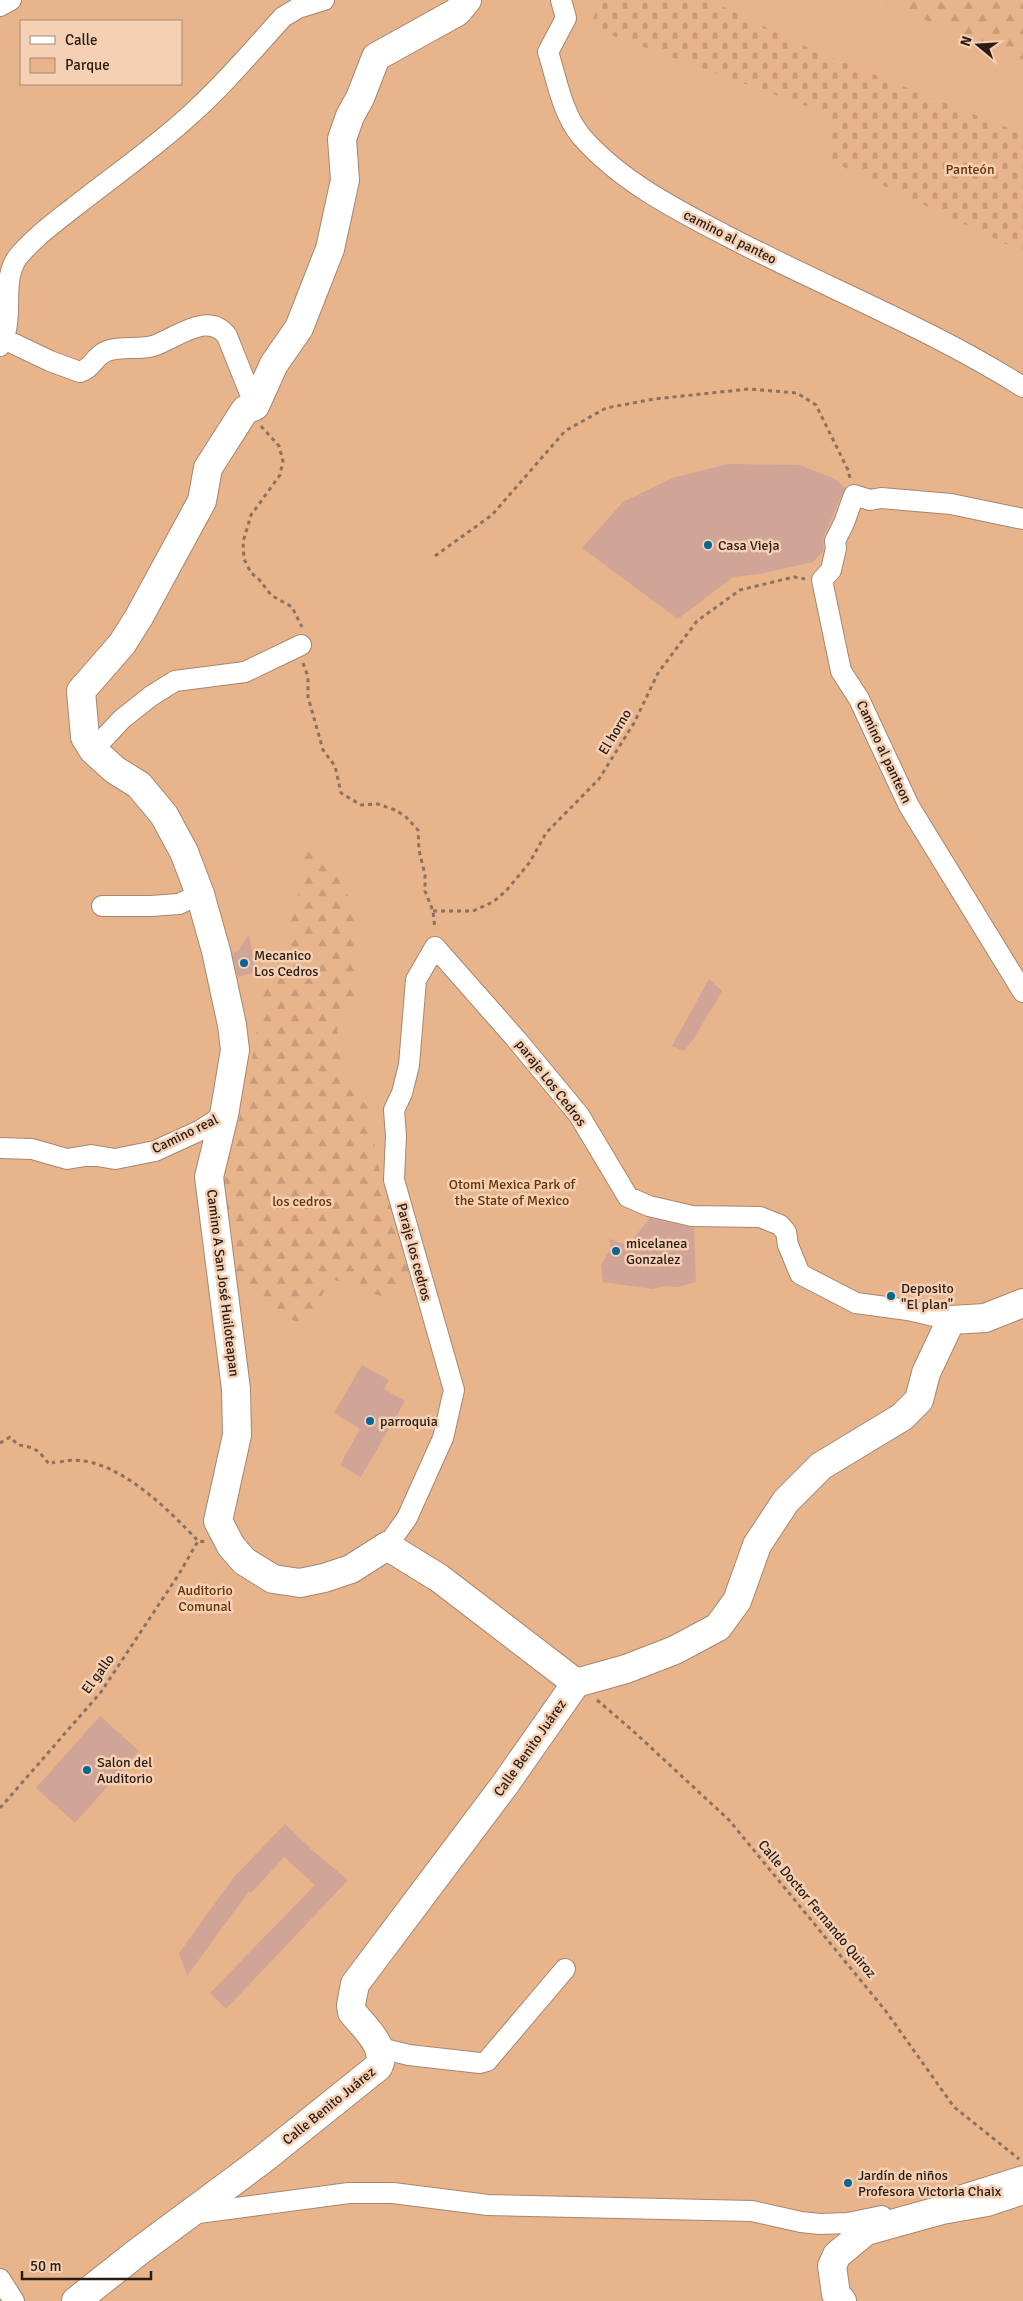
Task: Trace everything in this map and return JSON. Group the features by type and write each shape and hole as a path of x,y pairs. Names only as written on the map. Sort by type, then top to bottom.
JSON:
{"main road":[{"name":"Camino A San José Huiloteapan","path":"387,1546 351,1569 324,1578 300,1582 273,1579 244,1561 231,1546 218,1520 237,1435 236,1389 209,1177 224,1115 235,1050 229,1007 200,894 184,852 164,815 139,785 115,770 93,750 85,737 81,691 122,644 140,617 202,500 208,468 250,408 274,364 299,328 330,249 345,180 342,139 376,57 457,12 467,0"},
{"path":"387,1546 439,1578 576,1683 634,1666 675,1650 718,1627 737,1600 757,1545 786,1501 821,1466 902,1417 919,1400 926,1373 952,1320 984,1318 1023,1303"},
{"name":"Calle Benito Juárez","path":"76,2301 138,2252 191,2214 378,2067 382,2060 380,2048 352,2012 351,2005 356,1984 506,1783 576,1683"},
{"path":"842,2301 836,2294 832,2266 837,2255 866,2230 942,2210 987,2202 1023,2190"}],"street":[{"path":"0,6 11,0"},
{"path":"250,408 227,336 224,331 212,326 194,328 154,346 107,350 80,372 2,342 8,314 7,290 9,273 18,258 52,225 189,116 284,17 298,8 324,0"},
{"name":"camino al panteo","path":"561,0 566,18 548,52 568,116 581,135 617,168 661,202 746,246 900,320 1023,387"},
{"path":"822,580 831,570 836,548 835,541 854,495 870,500 882,498 951,504 1023,519"},
{"name":"Camino al panteon","path":"822,580 841,671 859,699 909,806 1023,992"},
{"path":"93,750 122,719 175,680 245,672 301,645"},
{"path":"102,906 179,904 200,894"},
{"name":"paraje Los Cedros","path":"435,947 516,1039 579,1115 628,1198 649,1206 692,1216 760,1217 780,1225 786,1232 788,1245 800,1274 856,1302 908,1310 952,1320"},
{"name":"Paraje los cedros","path":"387,1546 406,1518 443,1438 454,1390 394,1180 396,1136 394,1110 402,1093 409,1065 416,980 435,947"},
{"name":"Camino real","path":"0,1148 32,1149 66,1159 91,1155 115,1159 155,1151 200,1130 224,1115"},
{"path":"380,2048 409,2056 464,2062 487,2061 565,1969"},
{"path":"191,2214 349,2194 393,2193 497,2205 752,2211 800,2222 848,2223 902,2212 1023,2176"},
{"path":"0,2278 14,2301"}],"path":[{"path":"435,556 492,515 565,431 606,408 654,399 749,389 797,393 816,405 848,470 854,495"},
{"path":"250,408 279,446 283,461 280,475 251,515 243,542 244,559 251,573 258,578 271,596 292,607 302,626 301,659 308,677 308,697 323,750 335,766 341,793 361,804 378,804 395,810 405,816 418,830 419,850 425,875 425,891 432,911 435,947"},
{"name":"El horno","path":"432,911 472,911 493,902 506,891 530,862 546,833 599,779 634,723 658,673 697,621 740,590 794,578 822,580"},
{"path":"0,1443 10,1437 18,1444 26,1445 42,1453 50,1464 55,1462"},
{"path":"60,1462 70,1459 98,1465 130,1480 154,1497 198,1541 231,1546"},
{"name":"El gallo","path":"0,1808 100,1692 179,1574 198,1541"},
{"name":"Calle Doctor Fernando Quiroz","path":"576,1683 632,1730 729,1820 885,2010 954,2107 1023,2163"}],"green space":[{"name":"Otomi Mexica Park of the State of Mexico","path":"0,0 1023,0 1023,2301 0,2301"},
{"name":"Panteón","path":"599,0 709,0 815,51 1023,134 1023,252 831,161 831,115 591,28"},
{"path":"881,0 1023,0 1023,64"},
{"name":"los cedros","path":"325,846 348,895 359,937 358,991 337,1030 345,1061 348,1087 369,1107 377,1161 412,1280 389,1299 332,1279 303,1326 249,1296 229,1267 214,1213 246,1094 264,989 288,964 291,922 303,876 304,850"}],"building":[{"name":"Casa Vieja","path":"728,464 800,465 835,479 845,488 824,536 823,552 813,562 760,574 733,577 678,619 582,548 623,502 672,478"},
{"name":"Mecanico Los Cedros","path":"249,935 256,972 238,977 232,953 238,951"},
{"path":"709,979 722,991 684,1051 672,1046"},
{"path":"650,1218 694,1228 696,1282 678,1287 664,1286 653,1289 603,1282 601,1265 611,1248 609,1239 628,1245"},
{"name":"parroquia","path":"362,1365 389,1380 384,1389 405,1401 361,1477 340,1465 360,1429 334,1413"},
{"name":"Salon del Auditorio","path":"100,1716 139,1751 75,1823 36,1788"},
{"path":"285,1824 348,1880 226,2009 210,1993 315,1885 284,1857 251,1893 249,1891 187,1976 179,1953 234,1877"}],"place":[{"name":"Casa Vieja","path":"708,545"},
{"name":"Mecanico Los Cedros","path":"244,963"},
{"name":"micelanea Gonzalez","path":"616,1251"},
{"name":"Deposito \"El plan\"","path":"891,1296"},
{"name":"parroquia","path":"370,1421"},
{"name":"Salon del Auditorio","path":"87,1770"},
{"name":"Jardín de niños Profesora Victoria Chaix","path":"848,2183"}],"park label":[{"name":"Auditorio Comunal","path":"205,1598"}]}
